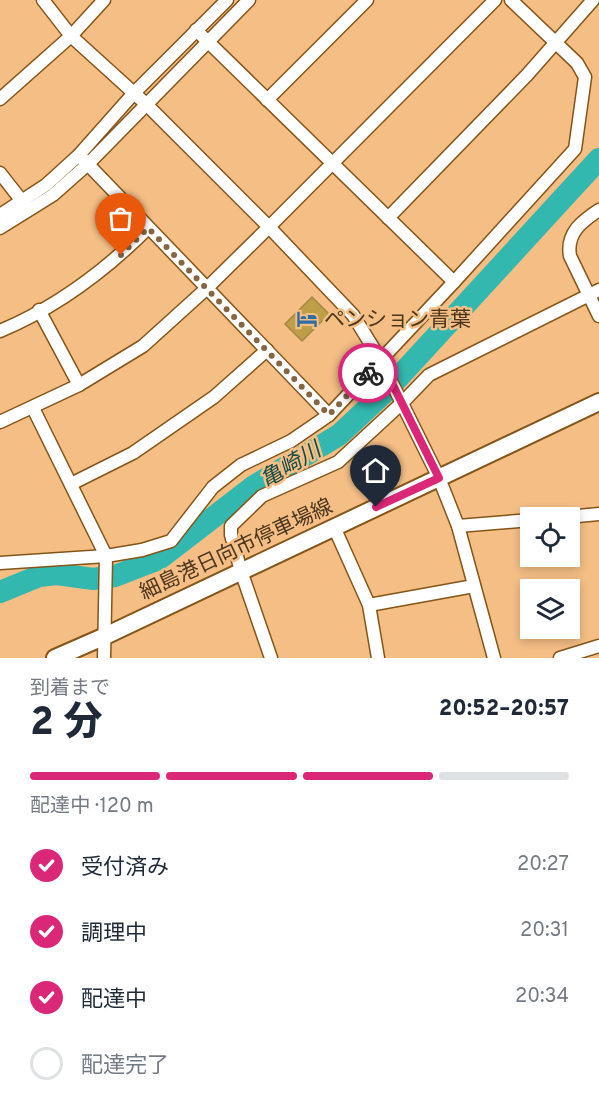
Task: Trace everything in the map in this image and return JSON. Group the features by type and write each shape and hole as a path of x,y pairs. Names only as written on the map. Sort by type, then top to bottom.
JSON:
{"main road":[{"name":"細島港日向市停車場線","path":"55,658 599,402"}],"street":[{"path":"43,0 71,36 146,104 270,227 353,315 380,359 439,478 458,526 494,658"},
{"path":"0,99 71,36 104,0"},
{"path":"84,160 134,93 227,0"},
{"path":"0,228 46,185 84,160 146,104 249,0"},
{"path":"267,100 368,0"},
{"path":"0,422 79,386 143,346 270,227 495,0"},
{"path":"0,563 106,556 142,550 171,541 213,487 241,465 291,441 329,415 575,149 585,77 581,67 511,0"},
{"path":"388,218 556,44 593,0"},
{"path":"196,30 454,282"},
{"path":"84,160 329,415"},
{"path":"0,173 25,205"},
{"path":"0,215 25,205"},
{"path":"599,210 578,226 568,246 570,256 594,292 599,316"},
{"path":"0,331 63,297 121,255 148,228"},
{"path":"271,658 231,535 231,526 262,496 338,462 429,375 594,292"},
{"path":"39,310 79,386"},
{"path":"71,484 133,453 214,397 267,350"},
{"path":"33,408 106,556 104,658"},
{"path":"580,516 599,514"},
{"path":"458,526 520,521"},
{"path":"334,527 369,605 378,658"},
{"path":"369,605 474,586"},
{"path":"560,658 599,646"}],"building":[{"name":"ペンション青葉","path":"312,297 329,314 302,341 285,324"}],"waterway":[{"name":"亀崎川","path":"0,592 39,576 57,574 93,579 115,576 159,559 254,486 339,435 386,391 599,159"}],"way so far":[{"path":"121,255 148,228 329,415 368,373"}],"place":[{"name":"ペンション青葉","path":"307,319"}],"route":[{"path":"368,373 380,359 439,478 376,507"}]}
